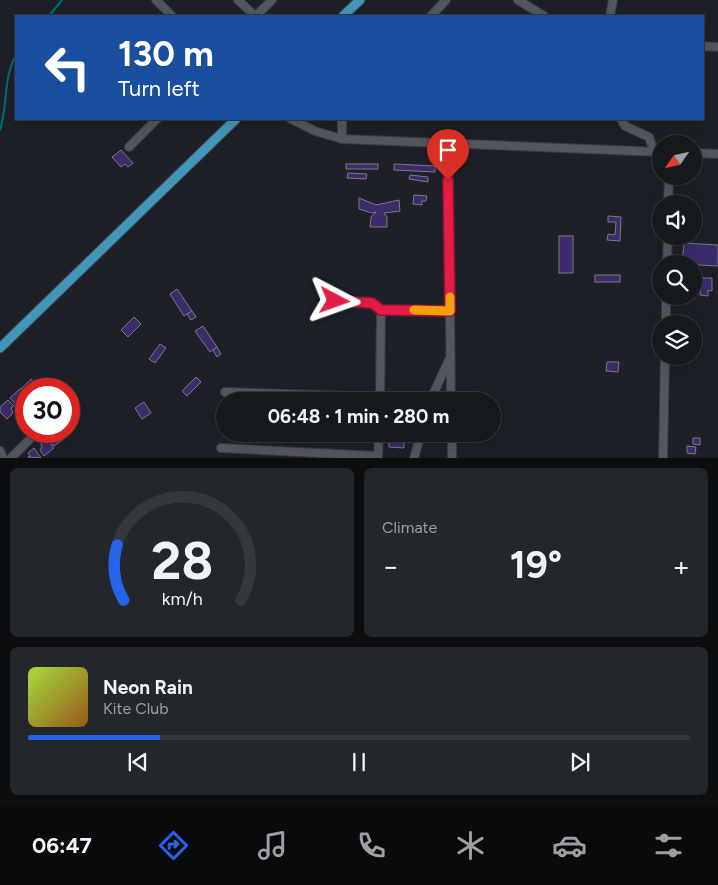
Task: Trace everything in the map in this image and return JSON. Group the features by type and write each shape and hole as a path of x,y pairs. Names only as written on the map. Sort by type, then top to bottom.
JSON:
{"main road":[{"path":"344,15 360,0"},
{"path":"0,348 235,120"}],"street":[{"path":"156,0 171,15"},
{"path":"238,0 254,15"},
{"path":"256,15 272,0"},
{"path":"432,15 446,0"},
{"path":"518,0 542,15"},
{"path":"610,15 613,0"},
{"path":"704,46 718,47"},
{"path":"129,147 156,120"},
{"path":"293,120 315,131 342,139 652,152"},
{"path":"342,120 342,139"},
{"path":"622,120 625,126 649,137 652,142"},
{"path":"448,143 451,392"},
{"path":"702,153 718,154"},
{"path":"335,301 372,303 381,310 450,311"},
{"path":"380,392 381,310"},
{"path":"434,392 450,358"},
{"path":"662,458 665,365"},
{"path":"222,448 378,456 379,442"},
{"path":"414,458 419,442"},
{"path":"452,442 453,457"},
{"path":"11,458 26,443"},
{"path":"0,451 3,458"}],"building":[{"path":"121,150 133,163 128,167 125,164 121,167 112,157"},
{"path":"346,164 378,164 378,169 346,169"},
{"path":"394,164 435,166 435,172 394,170"},
{"path":"348,173 367,174 366,179 347,178"},
{"path":"410,175 428,177 428,182 409,179"},
{"path":"414,195 427,196 426,201 422,201 422,205 413,204"},
{"path":"359,198 376,205 399,200 400,211 384,213 387,217 387,227 370,227 371,217 376,212 372,213 359,209"},
{"path":"608,216 621,217 620,241 607,240 608,234 615,235 616,222 608,222"},
{"path":"559,236 573,236 573,273 559,273"},
{"path":"684,245 718,245 718,266 702,265 702,255 683,255"},
{"path":"595,275 620,275 620,282 595,282"},
{"path":"702,278 712,278 712,291 708,290 708,296 702,295"},
{"path":"177,289 192,311 184,316 170,294"},
{"path":"192,311 196,317 191,320 187,314"},
{"path":"134,317 141,324 128,337 121,330"},
{"path":"203,326 217,347 210,352 195,331"},
{"path":"160,344 166,348 155,363 149,359"},
{"path":"217,347 221,354 217,357 213,350"},
{"path":"607,362 619,362 618,372 606,371"},
{"path":"196,377 201,382 187,396 182,391"},
{"path":"15,393 15,404 10,398"},
{"path":"8,400 14,406 11,408 13,413 7,419 0,412 0,407"},
{"path":"144,402 151,413 142,419 135,408"},
{"path":"693,438 700,438 700,445 693,444"},
{"path":"389,442 404,442 404,448 389,447"},
{"path":"40,443 50,443 54,448 44,456 40,450 42,446"},
{"path":"687,446 696,447 695,454 687,453"},
{"path":"34,448 41,458 28,457 30,456 28,453"}],"waterway":[{"path":"50,15 62,0"},
{"path":"0,130 7,82 15,57"}],"slow traffic":[{"path":"414,310 450,311 450,297"}],"route":[{"path":"335,301 372,303 381,310 450,311 448,180"}]}
